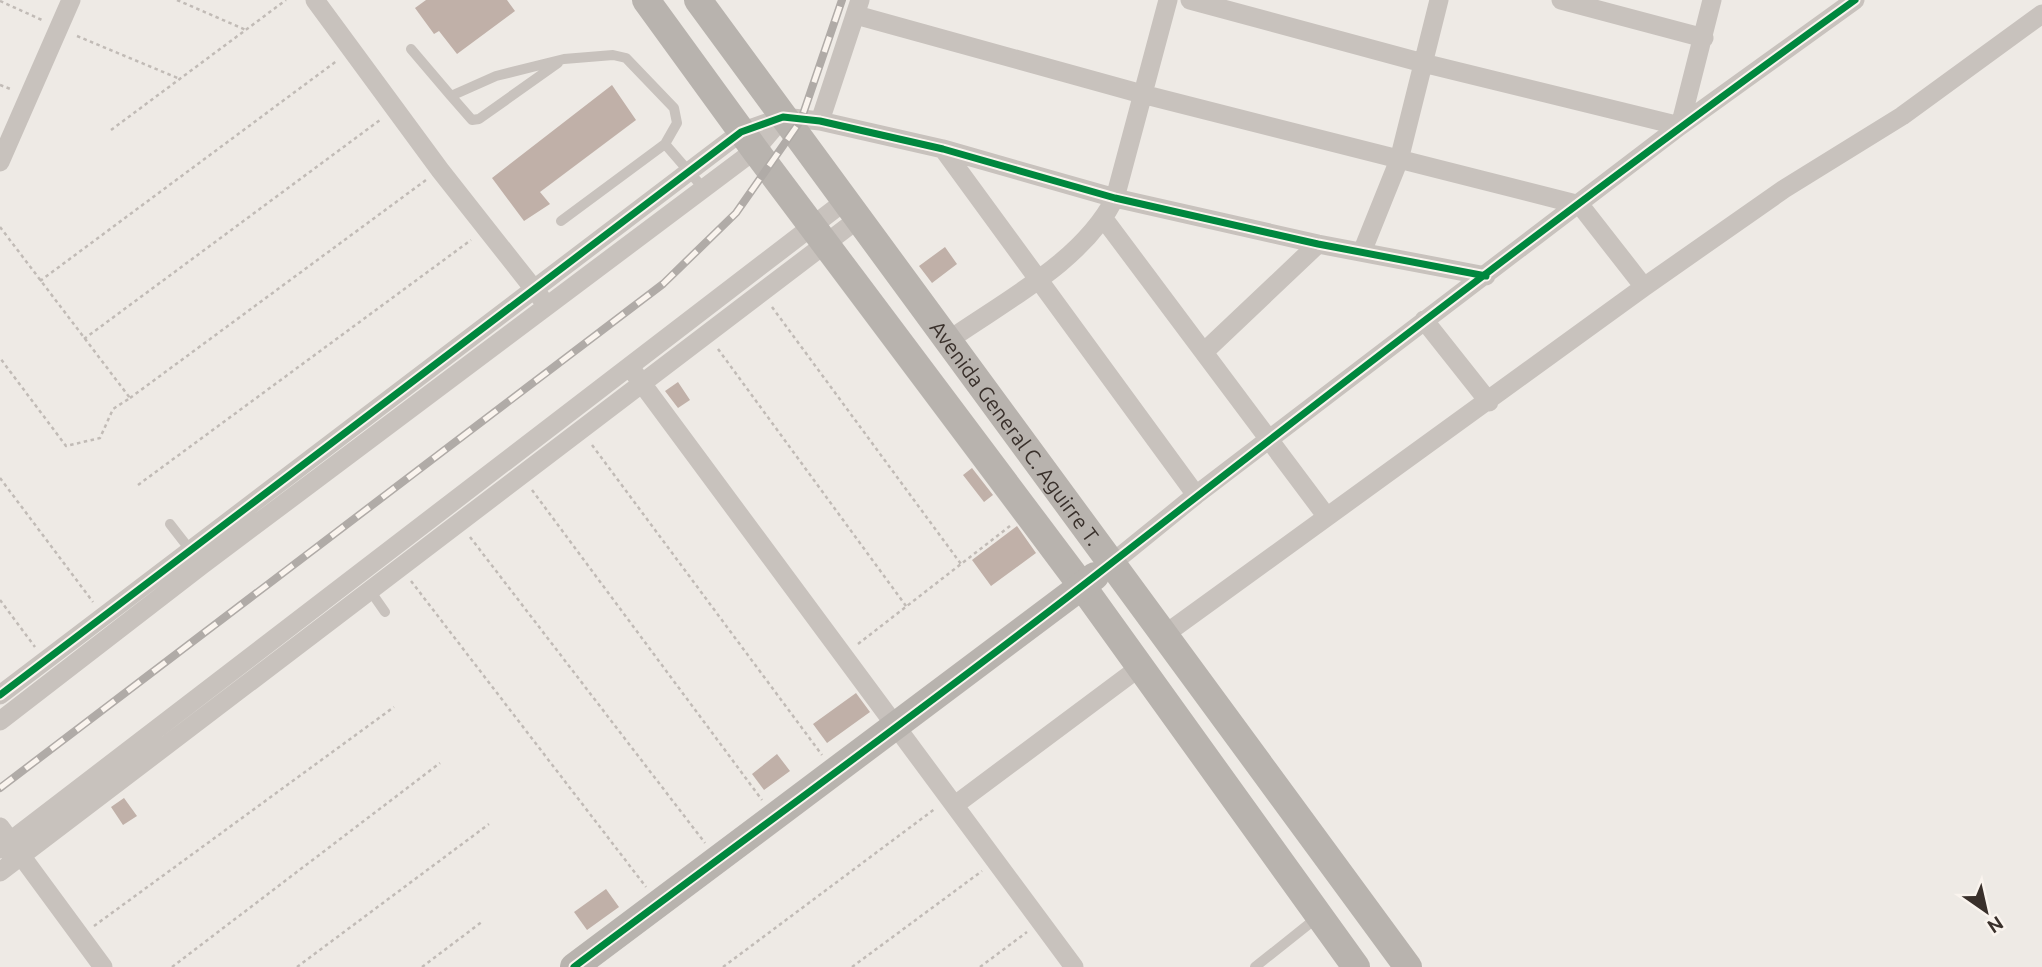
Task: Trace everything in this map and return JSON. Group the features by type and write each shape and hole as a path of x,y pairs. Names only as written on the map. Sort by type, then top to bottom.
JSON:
{"street":[{"path":"0,162 71,0"},
{"path":"315,0 440,170 548,307"},
{"name":"Avenida General C. Aguirre T.","path":"646,0 748,141 1082,586 1356,967"},
{"name":"Avenida General C. Aguirre T.","path":"698,0 1405,966"},
{"path":"949,340 1081,245 1104,219 1115,198 1168,0"},
{"path":"1190,0 1423,63 1680,126"},
{"path":"1362,253 1399,160 1439,0"},
{"path":"1560,0 1704,38"},
{"path":"1680,126 1713,0"},
{"path":"574,967 1111,564 1196,495 1424,320 1580,205 1680,126 1855,0"},
{"path":"820,121 858,7 1142,94 1580,205 1644,287"},
{"path":"1164,635 1489,402 1644,287 1784,189 1902,116 2042,14"},
{"path":"0,721 357,424 689,172 748,141 783,117 820,121 943,149 1115,198 1318,244 1486,276"},
{"path":"0,695 103,616 196,557 369,440 704,189 748,141"},
{"path":"943,149 1196,495"},
{"path":"0,872 8,843 629,366 851,210"},
{"path":"1104,219 1272,439 1328,517"},
{"path":"8,843 400,567 762,293 819,235"},
{"path":"1204,352 1318,244"},
{"path":"1424,320 1489,402"},
{"path":"629,366 1074,967"},
{"path":"357,424 369,440"},
{"path":"952,801 1140,667"},
{"path":"8,843 103,967"}],"lane":[{"path":"411,49 472,120 480,119 564,59"},
{"path":"451,96 496,76 564,59 613,55 626,58 674,108 677,123 665,144 561,221"},
{"path":"665,144 704,189"},
{"path":"170,524 196,557"},
{"path":"358,574 385,611"},
{"path":"1255,967 1319,916"}],"path":[{"path":"177,0 246,30"},
{"path":"111,130 286,0"},
{"path":"0,1 180,79"},
{"path":"40,281 351,50"},
{"path":"84,339 396,108"},
{"path":"0,358 66,446 100,438 113,409 440,170"},
{"path":"0,227 130,398"},
{"path":"138,485 486,229"},
{"path":"762,293 961,564"},
{"path":"707,334 906,606"},
{"path":"581,430 834,772"},
{"path":"521,475 775,816"},
{"path":"0,478 103,616"},
{"path":"844,654 1027,513"},
{"path":"459,522 718,859"},
{"path":"400,567 659,903"},
{"path":"0,600 45,660"},
{"path":"80,936 394,707"},
{"path":"172,967 440,763"},
{"path":"723,967 952,801"},
{"path":"297,967 489,824"},
{"path":"852,967 996,861"},
{"path":"422,967 483,921"},
{"path":"980,967 1041,922"}],"building":[{"path":"426,0 507,0 515,11 457,54 439,31 434,34 415,8"},
{"path":"612,85 636,120 540,192 550,204 524,221 492,178"},
{"path":"945,247 957,264 932,283 919,266"},
{"path":"678,382 690,400 678,408 665,391"},
{"path":"972,468 993,495 984,502 963,475"},
{"path":"1017,526 1036,553 991,586 972,560"},
{"path":"856,693 870,712 827,743 813,724"},
{"path":"777,754 790,771 764,790 752,774"},
{"path":"124,798 137,816 123,825 111,807"},
{"path":"606,889 619,907 587,930 574,912"}],"railway":[{"path":"0,788 663,284 736,213 801,120 842,0"}],"cycle path":[{"path":"574,967 977,667 1573,208 1855,0"},
{"path":"0,695 741,132 783,117 820,121 943,149 1115,198 1318,244 1486,276"}]}
